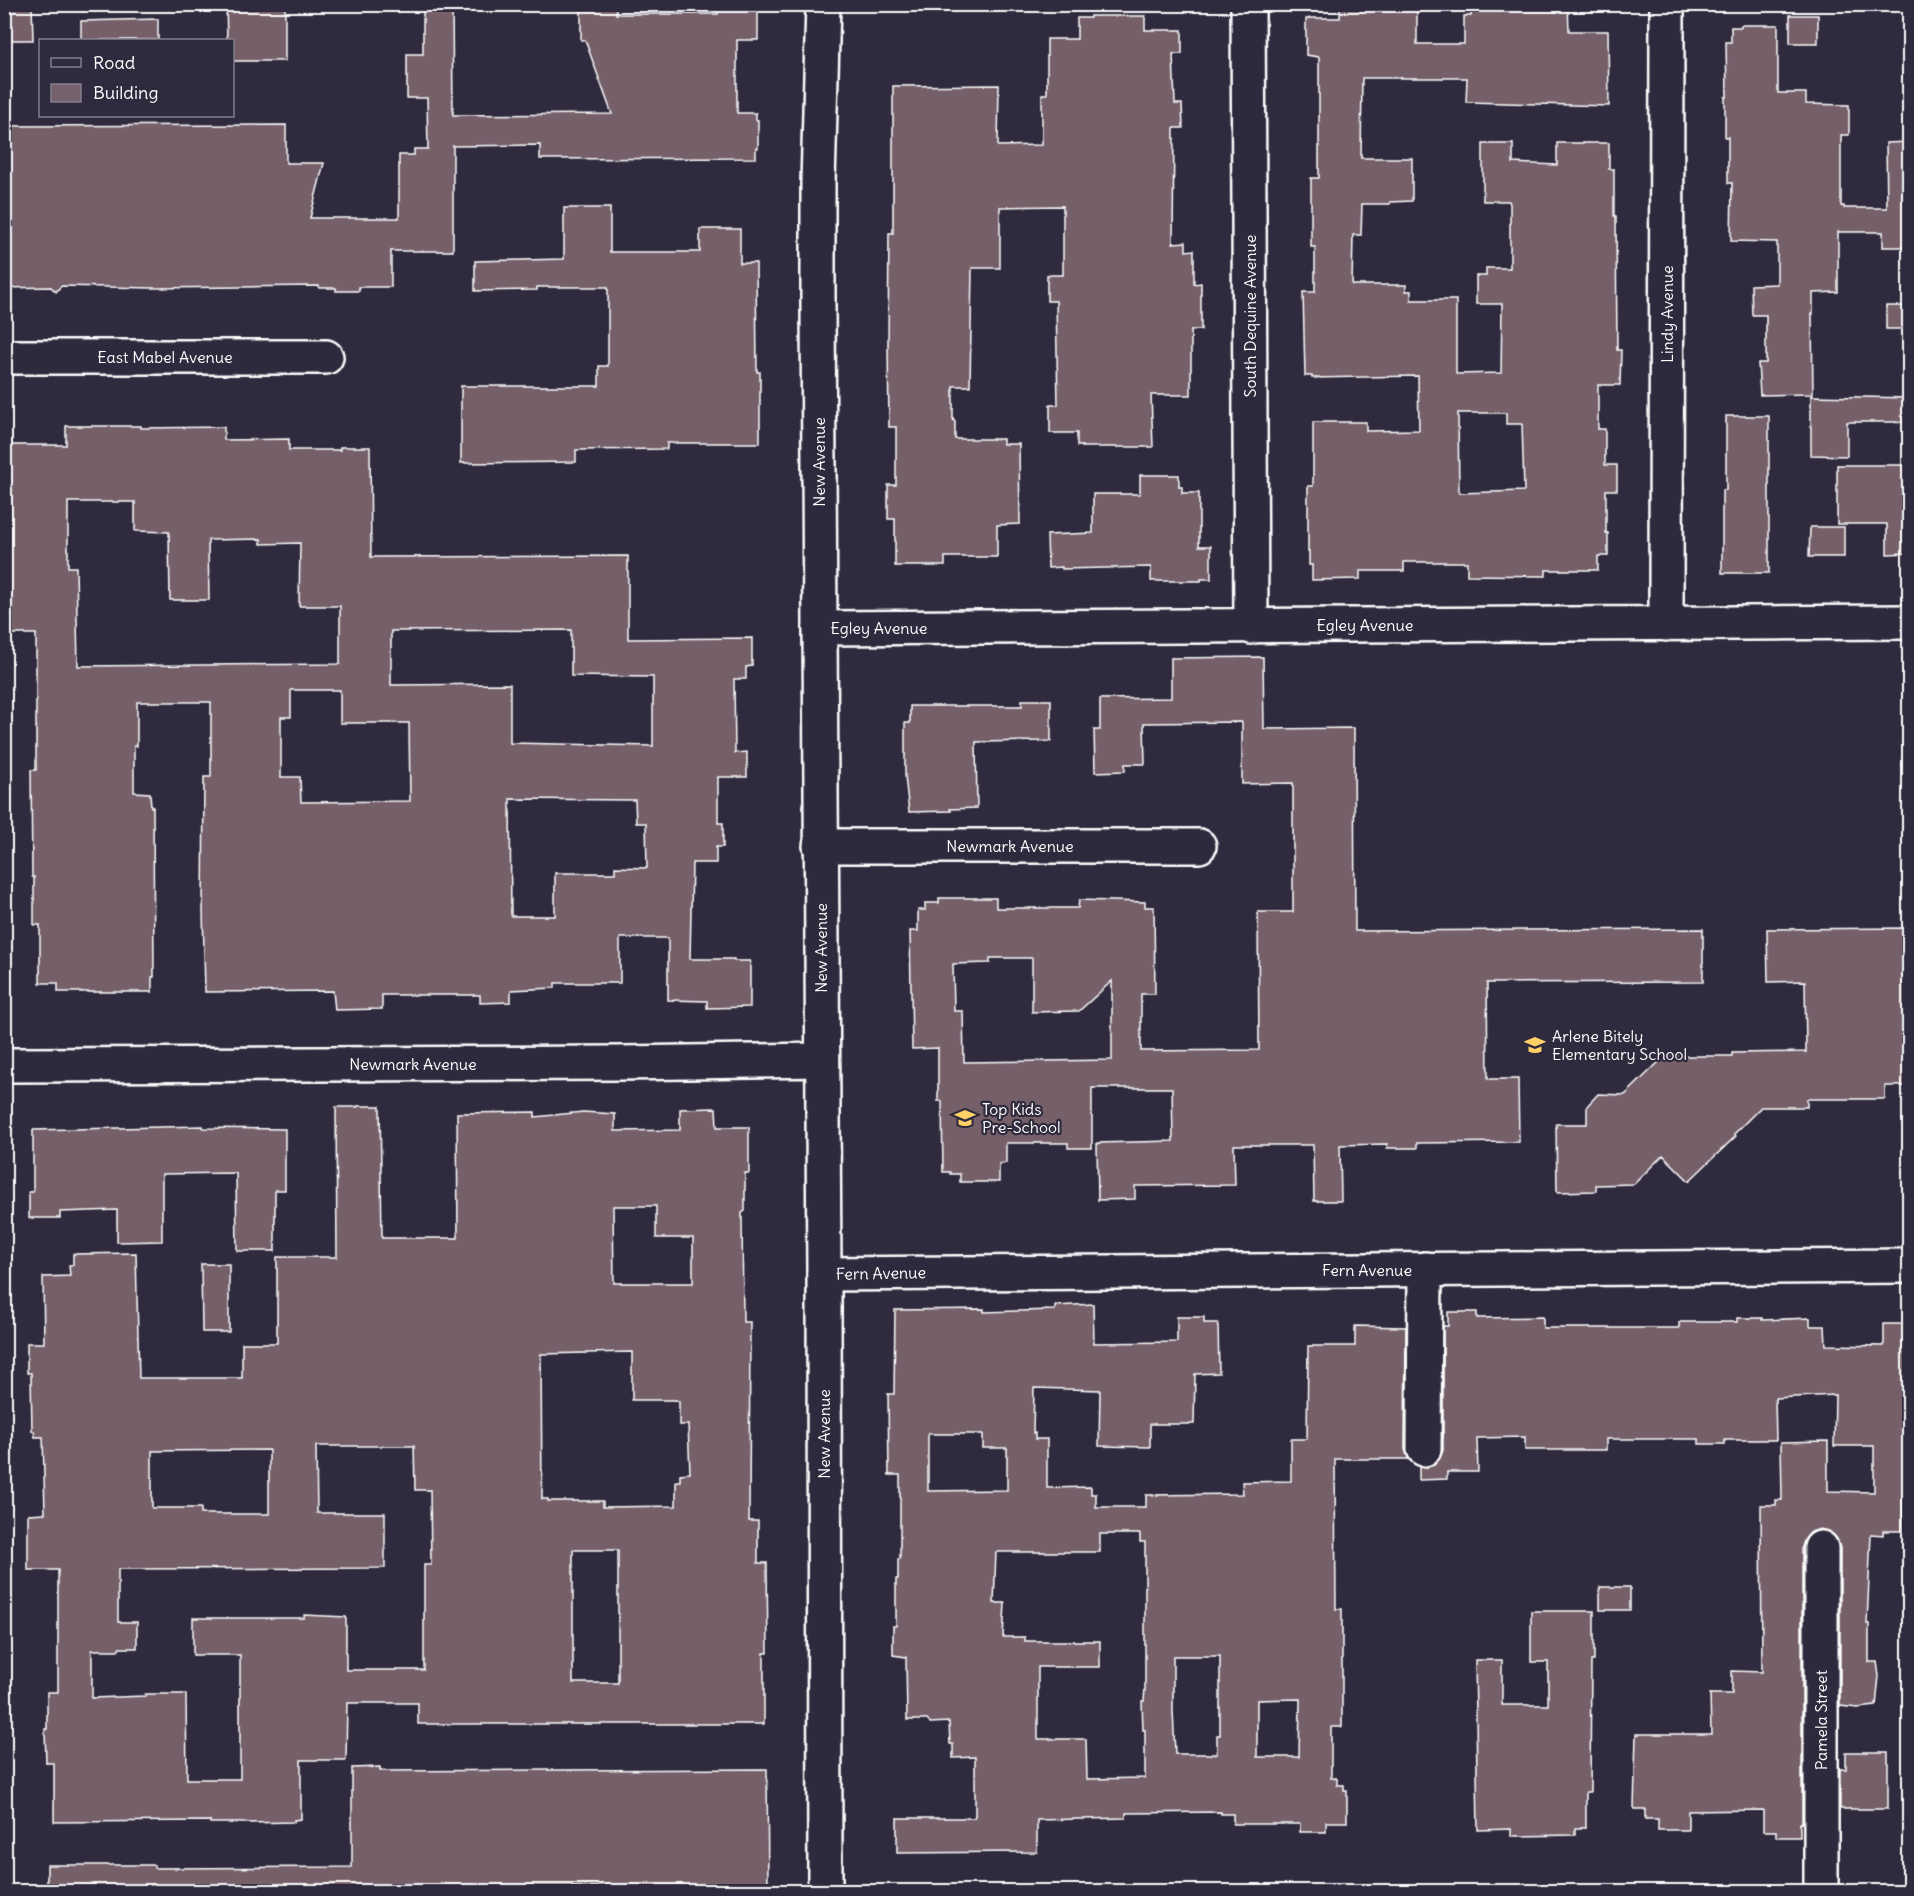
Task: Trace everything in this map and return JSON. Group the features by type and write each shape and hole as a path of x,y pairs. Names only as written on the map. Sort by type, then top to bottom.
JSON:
{"street":[{"name":"New Avenue","path":"823,4 818,194 825,1892"},
{"name":"South Dequine Avenue","path":"1248,4 1251,627"},
{"name":"Lindy Avenue","path":"1666,624 1667,4"},
{"name":"East Mabel Avenue","path":"4,357 326,357"},
{"name":"Egley Avenue","path":"820,628 1910,622"},
{"name":"Newmark Avenue","path":"820,846 1199,846"},
{"name":"Newmark Avenue","path":"4,1065 822,1060"},
{"name":"Fern Avenue","path":"824,1274 1910,1266"},
{"path":"1424,1449 1425,1269"},
{"name":"Pamela Street","path":"1821,1548 1821,1892"}],"building":[{"path":"4,4 32,4 33,40 4,40"},
{"path":"226,4 285,4 285,61 234,61 234,39 227,39"},
{"path":"423,4 452,4 453,115 612,114 585,40 581,40 581,4 616,4 616,14 718,14 718,4 758,4 758,40 737,40 737,113 756,113 758,148 756,148 756,158 540,159 540,145 453,146 453,251 391,251 391,287 359,287 359,291 336,291 336,288 319,288 319,286 153,288 61,286 56,292 51,287 4,288 4,243 9,243 9,160 4,160 4,126 286,125 286,163 324,163 310,218 399,218 399,155 414,155 414,149 428,149 427,98 407,98 407,54 423,54"},
{"path":"1340,4 1417,4 1417,44 1464,44 1464,16 1471,16 1471,4 1568,4 1569,31 1608,31 1609,106 1466,102 1467,78 1362,78 1361,158 1412,158 1412,201 1362,204 1361,235 1353,235 1352,285 1406,285 1406,291 1411,291 1411,300 1456,300 1456,374 1501,373 1502,304 1476,304 1476,276 1486,276 1486,268 1510,268 1510,204 1509,201 1483,201 1483,144 1513,144 1513,163 1557,165 1557,143 1609,143 1609,169 1614,169 1614,216 1616,216 1617,350 1621,350 1620,385 1598,385 1598,429 1605,429 1605,465 1617,465 1617,490 1606,490 1608,556 1598,556 1598,570 1546,570 1546,576 1467,575 1467,562 1404,562 1404,571 1360,571 1360,579 1312,580 1312,565 1309,565 1308,551 1308,486 1313,486 1313,422 1366,422 1366,431 1419,430 1418,376 1312,378 1312,376 1305,376 1303,292 1315,292 1315,247 1311,247 1311,178 1319,178 1319,57 1306,55 1306,19 1340,18","holes":["1458,413 1506,413 1506,424 1522,424 1524,491 1459,493"]},
{"path":"1790,15 1818,15 1818,43 1790,43"},
{"path":"1090,16 1145,16 1145,30 1182,30 1182,54 1173,54 1175,104 1182,104 1183,128 1174,128 1173,243 1186,242 1186,251 1194,250 1194,284 1201,283 1201,330 1191,330 1191,395 1151,395 1153,447 1082,447 1077,446 1077,433 1050,433 1050,405 1058,405 1056,301 1047,301 1047,275 1063,275 1063,206 1000,207 1000,268 972,268 970,386 953,386 953,419 955,439 1003,439 1003,444 1019,444 1020,524 997,525 997,557 945,557 945,566 895,566 895,519 888,519 888,485 896,485 896,427 889,427 888,344 889,233 893,233 893,86 999,85 998,146 1042,145 1042,94 1047,94 1047,39 1077,39 1077,18 1090,18"},
{"path":"158,19 158,39 81,39 81,21"},
{"path":"1741,25 1778,25 1778,93 1806,93 1806,104 1849,105 1849,135 1841,135 1841,206 1844,208 1887,208 1886,143 1910,142 1910,247 1883,247 1883,232 1838,232 1838,292 1813,293 1813,394 1760,395 1758,363 1766,363 1766,315 1752,315 1751,285 1777,284 1777,242 1731,241 1732,183 1728,183 1728,137 1725,137 1726,42 1731,42 1731,27 1741,27"},
{"path":"564,208 610,208 610,252 700,252 700,229 740,229 740,263 756,263 760,443 667,443 667,449 576,450 576,462 461,463 461,386 599,386 599,366 608,366 608,287 537,287 537,290 475,291 475,261 564,259"},
{"path":"1886,306 1910,306 1910,329 1886,329"},
{"path":"1811,396 1910,398 1910,422 1847,422 1847,456 1811,455"},
{"path":"1726,416 1769,416 1769,573 1722,573 1722,490 1726,490"},
{"path":"66,426 141,426 141,428 224,427 224,440 289,439 289,450 340,450 340,447 370,447 371,557 628,556 628,639 752,638 752,666 746,667 746,679 734,679 735,753 747,752 747,777 718,777 718,823 723,823 723,847 716,847 716,863 692,863 690,959 750,961 750,1007 707,1008 707,1001 668,1000 668,938 620,938 620,983 555,983 555,988 511,990 511,1002 480,1003 480,995 382,995 382,1009 335,1010 333,991 205,992 204,777 211,777 211,702 137,702 134,792 150,793 151,807 153,807 154,977 152,977 152,992 58,992 58,983 40,983 40,925 34,925 34,877 32,877 31,770 36,770 36,634 5,634 4,445 66,445","holes":["68,502 135,502 135,531 169,532 170,600 209,600 208,540 261,539 261,544 300,543 299,606 340,606 340,664 78,666 76,567 68,567","571,630 571,676 653,677 653,746 510,743 510,684 391,685 391,631","291,690 340,690 340,723 409,723 410,801 301,802 300,777 281,777 281,717 291,717","510,799 635,800 636,823 646,823 647,868 615,867 615,873 555,873 555,916 511,916"]},
{"path":"1837,465 1910,465 1910,553 1887,554 1887,524 1837,524"},
{"path":"1140,475 1179,475 1179,487 1182,487 1182,493 1199,493 1199,546 1211,546 1211,579 1151,581 1151,567 1048,568 1047,535 1093,533 1093,494 1140,494"},
{"path":"1810,527 1844,527 1844,557 1809,557"},
{"path":"1263,657 1264,729 1354,728 1355,931 1703,929 1703,982 1487,983 1488,1079 1518,1079 1519,1142 1417,1143 1417,1148 1387,1148 1387,1144 1340,1145 1341,1201 1314,1201 1313,1145 1234,1145 1235,1185 1135,1186 1135,1199 1098,1200 1097,1143 1173,1141 1172,1088 1092,1088 1092,1148 1068,1148 1068,1143 1006,1143 1006,1163 999,1164 999,1182 960,1182 960,1174 943,1172 942,1101 938,1101 938,1048 912,1049 910,931 918,931 918,910 925,910 925,903 939,903 939,898 996,898 996,908 1078,908 1079,900 1145,902 1145,907 1154,907 1155,994 1141,994 1141,1051 1259,1050 1258,912 1293,912 1293,783 1242,784 1242,722 1144,723 1145,764 1125,764 1125,771 1095,772 1094,730 1100,730 1100,699 1171,698 1171,658","holes":["990,958 1032,958 1032,1012 1079,1011 1112,981 1112,1060 964,1062 963,1011 954,1011 953,964 990,963"]},
{"path":"1022,700 1051,700 1051,741 976,742 977,808 909,812 905,776 905,723 910,723 910,706 1022,706"},
{"path":"1910,928 1910,1086 1885,1086 1885,1099 1807,1099 1807,1107 1761,1107 1734,1134 1736,1136 1689,1181 1663,1155 1634,1184 1596,1185 1596,1191 1557,1192 1556,1124 1587,1124 1587,1106 1598,1094 1625,1095 1665,1056 1732,1056 1732,1053 1806,1052 1805,981 1768,982 1767,929"},
{"path":"380,1106 382,1238 458,1238 457,1113 535,1112 535,1117 583,1112 615,1114 615,1131 680,1130 680,1109 716,1108 717,1127 749,1127 749,1173 745,1173 745,1211 742,1213 743,1322 750,1322 749,1521 758,1521 758,1563 767,1563 768,1653 764,1653 764,1724 418,1724 418,1703 347,1703 346,1760 301,1760 301,1819 294,1820 294,1822 54,1822 54,1763 46,1763 45,1729 47,1729 47,1692 58,1692 58,1570 28,1570 28,1514 45,1513 43,1437 35,1437 32,1431 31,1373 27,1373 27,1343 44,1343 43,1277 70,1276 69,1265 73,1265 73,1254 136,1253 139,1378 242,1378 242,1343 277,1343 277,1257 337,1257 336,1107","holes":["613,1206 656,1206 656,1238 693,1238 693,1283 614,1283","632,1352 632,1400 679,1401 679,1425 688,1425 690,1473 680,1474 680,1481 676,1481 676,1506 603,1507 603,1501 548,1501 548,1499 542,1499 541,1354","316,1446 414,1446 415,1490 430,1490 431,1565 424,1565 424,1670 346,1670 346,1617 304,1615 304,1618 193,1618 193,1655 240,1655 240,1779 187,1779 186,1694 92,1698 92,1650 137,1648 137,1622 118,1622 118,1569 385,1568 385,1513 317,1513","269,1450 269,1514 201,1514 201,1508 152,1508 152,1451","573,1550 618,1551 618,1683 573,1683"]},
{"path":"203,1126 203,1128 285,1129 285,1190 275,1190 275,1251 237,1251 236,1173 162,1174 162,1241 117,1242 117,1210 60,1212 60,1218 29,1218 29,1192 33,1192 33,1130"},
{"path":"201,1264 229,1264 229,1332 202,1332"},
{"path":"1093,1304 1094,1343 1177,1342 1177,1317 1204,1317 1204,1323 1218,1323 1219,1373 1195,1374 1194,1424 1150,1424 1150,1447 1099,1446 1100,1390 1034,1388 1033,1433 1035,1433 1035,1439 1047,1439 1047,1488 1091,1487 1091,1494 1096,1494 1096,1507 1146,1507 1146,1495 1243,1494 1242,1482 1291,1481 1291,1439 1307,1439 1308,1346 1355,1346 1355,1326 1406,1327 1405,1449 1409,1459 1335,1459 1336,1609 1342,1609 1342,1727 1331,1727 1331,1778 1337,1778 1337,1785 1344,1785 1344,1790 1347,1790 1347,1822 1326,1822 1326,1832 1300,1832 1300,1824 1233,1824 1233,1814 1221,1814 1221,1812 1126,1813 1126,1818 1037,1820 1037,1852 897,1853 897,1818 974,1818 975,1757 953,1758 949,1722 930,1723 927,1720 907,1720 906,1657 893,1655 893,1626 896,1626 896,1579 898,1579 898,1559 900,1559 900,1475 889,1475 888,1394 894,1394 895,1310 984,1309 984,1312 1055,1310 1055,1306","holes":["928,1434 983,1434 983,1448 1007,1448 1007,1490 928,1491","1100,1534 1140,1534 1140,1542 1145,1542 1145,1688 1144,1701 1142,1701 1143,1730 1145,1730 1145,1778 1087,1779 1086,1739 1038,1739 1038,1667 1100,1667 1100,1641 1025,1641 1025,1637 1003,1637 1005,1603 994,1603 996,1552 1100,1552","1173,1656 1220,1656 1220,1735 1217,1735 1217,1754 1175,1754","1300,1699 1299,1757 1257,1757 1257,1700"]},
{"path":"1448,1312 1477,1312 1477,1318 1543,1317 1543,1328 1679,1328 1679,1322 1737,1322 1737,1318 1762,1318 1762,1320 1810,1318 1810,1326 1825,1326 1826,1345 1884,1346 1884,1324 1910,1324 1910,1474 1903,1474 1903,1531 1883,1531 1883,1535 1871,1534 1867,1624 1869,1624 1869,1662 1877,1662 1879,1676 1876,1706 1858,1708 1840,1706 1840,1548 1837,1539 1830,1532 1820,1529 1811,1532 1802,1547 1802,1823 1800,1823 1800,1837 1776,1837 1776,1831 1763,1831 1763,1810 1688,1811 1688,1830 1658,1830 1658,1819 1645,1819 1645,1809 1634,1809 1636,1734 1711,1734 1710,1694 1732,1694 1732,1671 1762,1672 1761,1505 1776,1505 1776,1500 1782,1500 1781,1442 1828,1441 1828,1491 1874,1492 1874,1446 1834,1446 1835,1395 1775,1398 1776,1440 1725,1440 1725,1444 1699,1444 1699,1439 1606,1439 1606,1450 1525,1450 1525,1437 1477,1438 1478,1472 1447,1472 1447,1479 1419,1480 1419,1467 1434,1465 1443,1450 1443,1326 1448,1326"},
{"path":"1600,1587 1630,1587 1630,1610 1600,1610"},
{"path":"1531,1611 1594,1611 1594,1661 1591,1661 1590,1792 1586,1792 1586,1828 1575,1828 1575,1835 1511,1836 1511,1829 1478,1830 1475,1660 1502,1660 1502,1705 1548,1705 1548,1662 1531,1662"},
{"path":"1846,1752 1888,1752 1888,1809 1840,1809 1840,1769 1846,1769"},
{"path":"380,1767 380,1771 767,1769 768,1886 372,1888 372,1892 47,1892 47,1865 154,1865 154,1868 352,1867 352,1768"}],"place":[{"name":"Arlene Bitely Elementary School","path":"1535,1045"},
{"name":"Top Kids Pre-School","path":"965,1118"}]}
